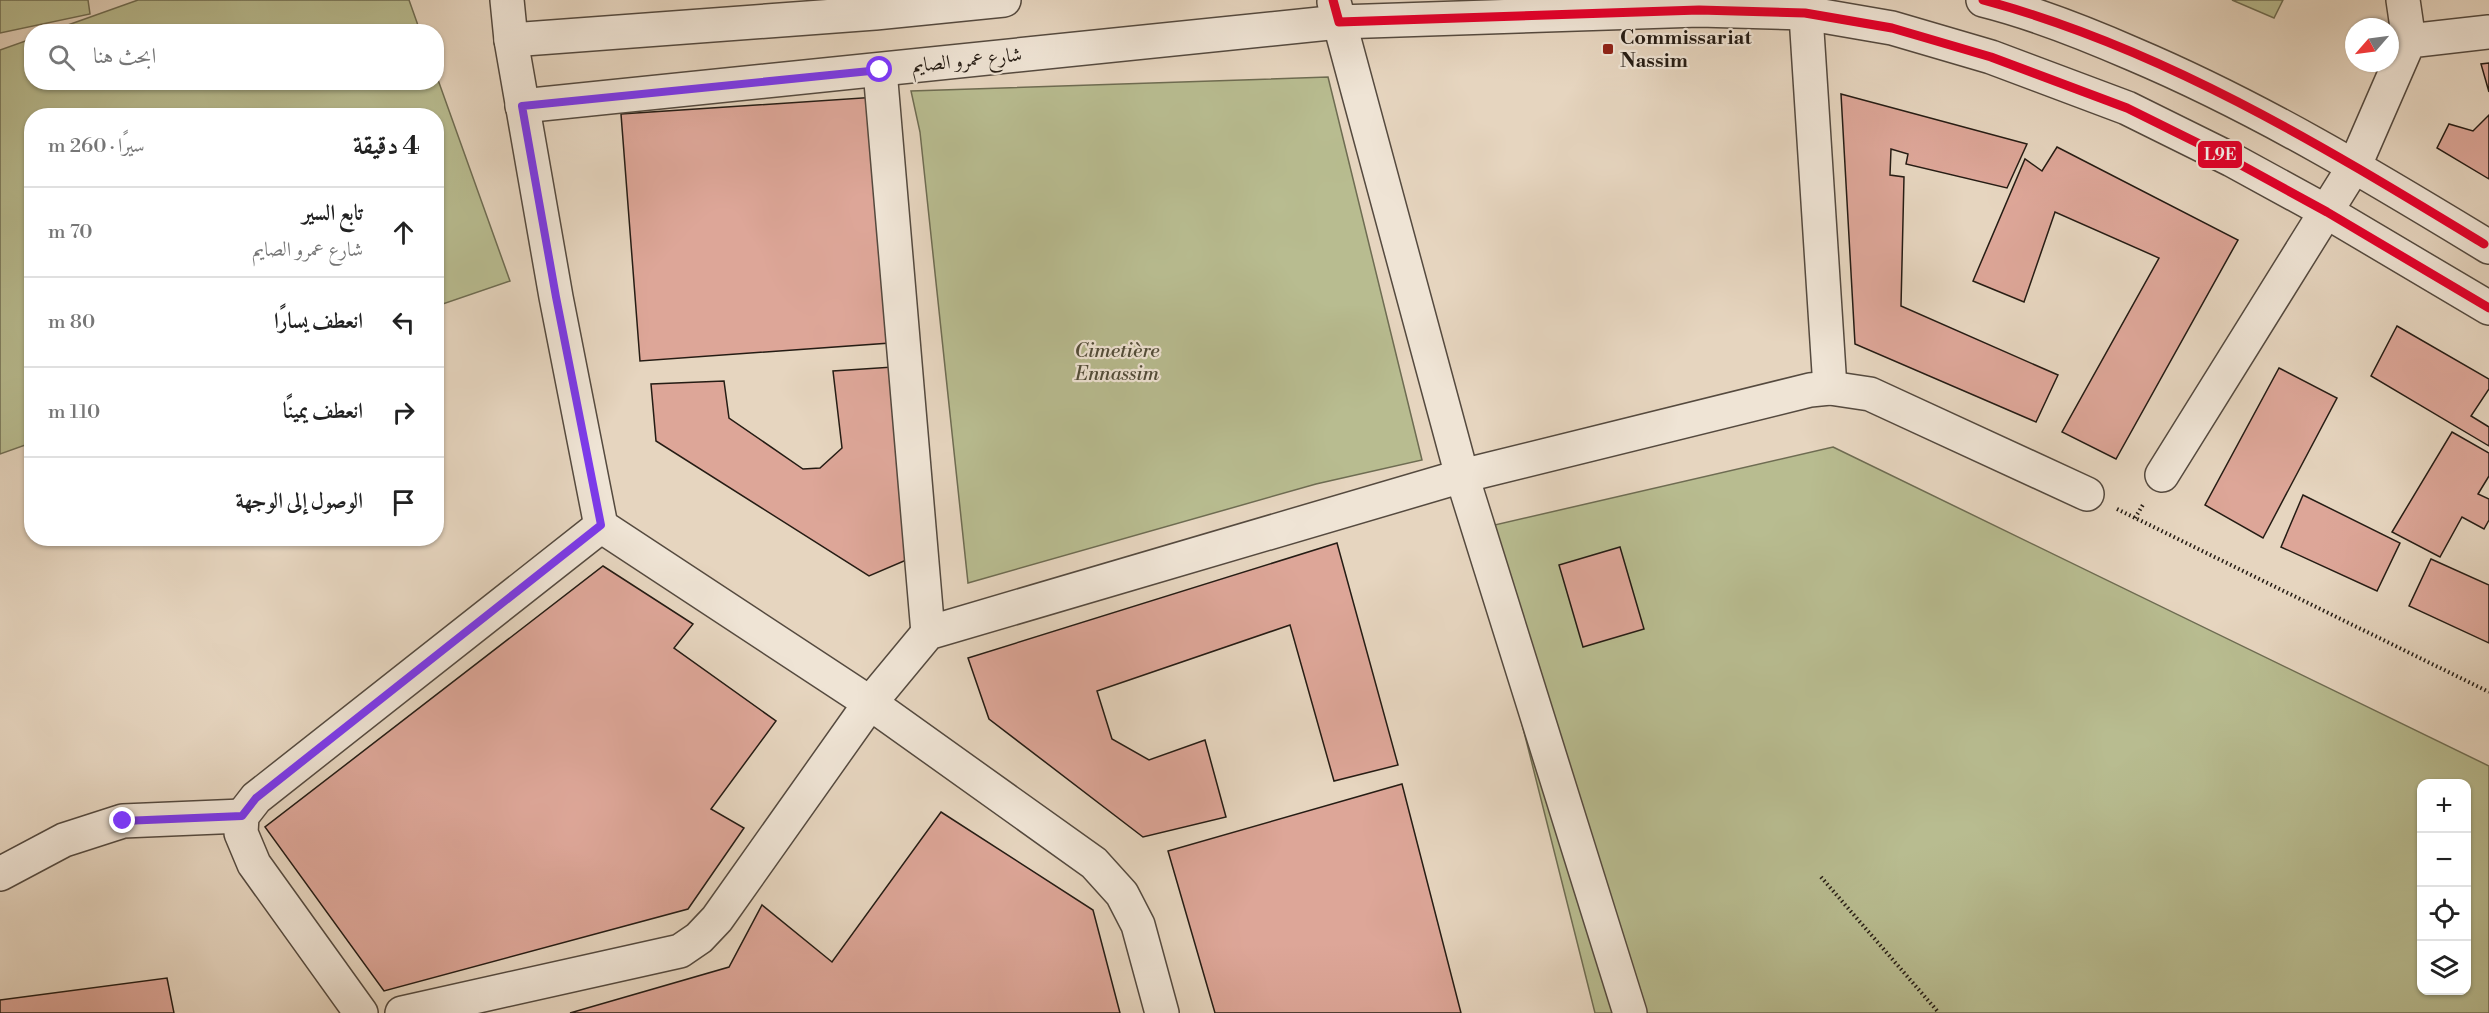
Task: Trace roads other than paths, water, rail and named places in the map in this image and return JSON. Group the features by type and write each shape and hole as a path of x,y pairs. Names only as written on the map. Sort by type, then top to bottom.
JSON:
{"street":[{"path":"507,0 511,40 556,297 601,525 870,703 1094,862 1122,894 1138,925 1162,1013"},
{"path":"511,40 875,13 1004,0"},
{"path":"1983,0 2088,34 2193,79 2355,165 2489,247"},
{"path":"2162,475 2355,165 2409,41 2403,0"},
{"path":"1805,6 1830,388"},
{"name":"شارع عمرو الصايم","path":"522,106 880,70 1336,11 1699,10 1805,6 1980,54 2127,108 2232,160 2327,212 2489,308"},
{"path":"1336,11 1462,476 1630,1013"},
{"path":"2409,41 2489,32"},
{"path":"880,70 928,633"},
{"path":"402,1013 680,951 699,938 717,920 870,703 928,633 1462,476 1810,390 1830,388 1870,394 2087,494"},
{"path":"361,1013 254,864 241,833 242,816 256,798 601,525"},
{"path":"0,874 64,840 123,821 242,816"}],"place":[{"name":"Commissariat Nassim","path":"1608,49"}],"park label":[{"name":"Cimetière Ennassim","path":"1117,362"}]}
